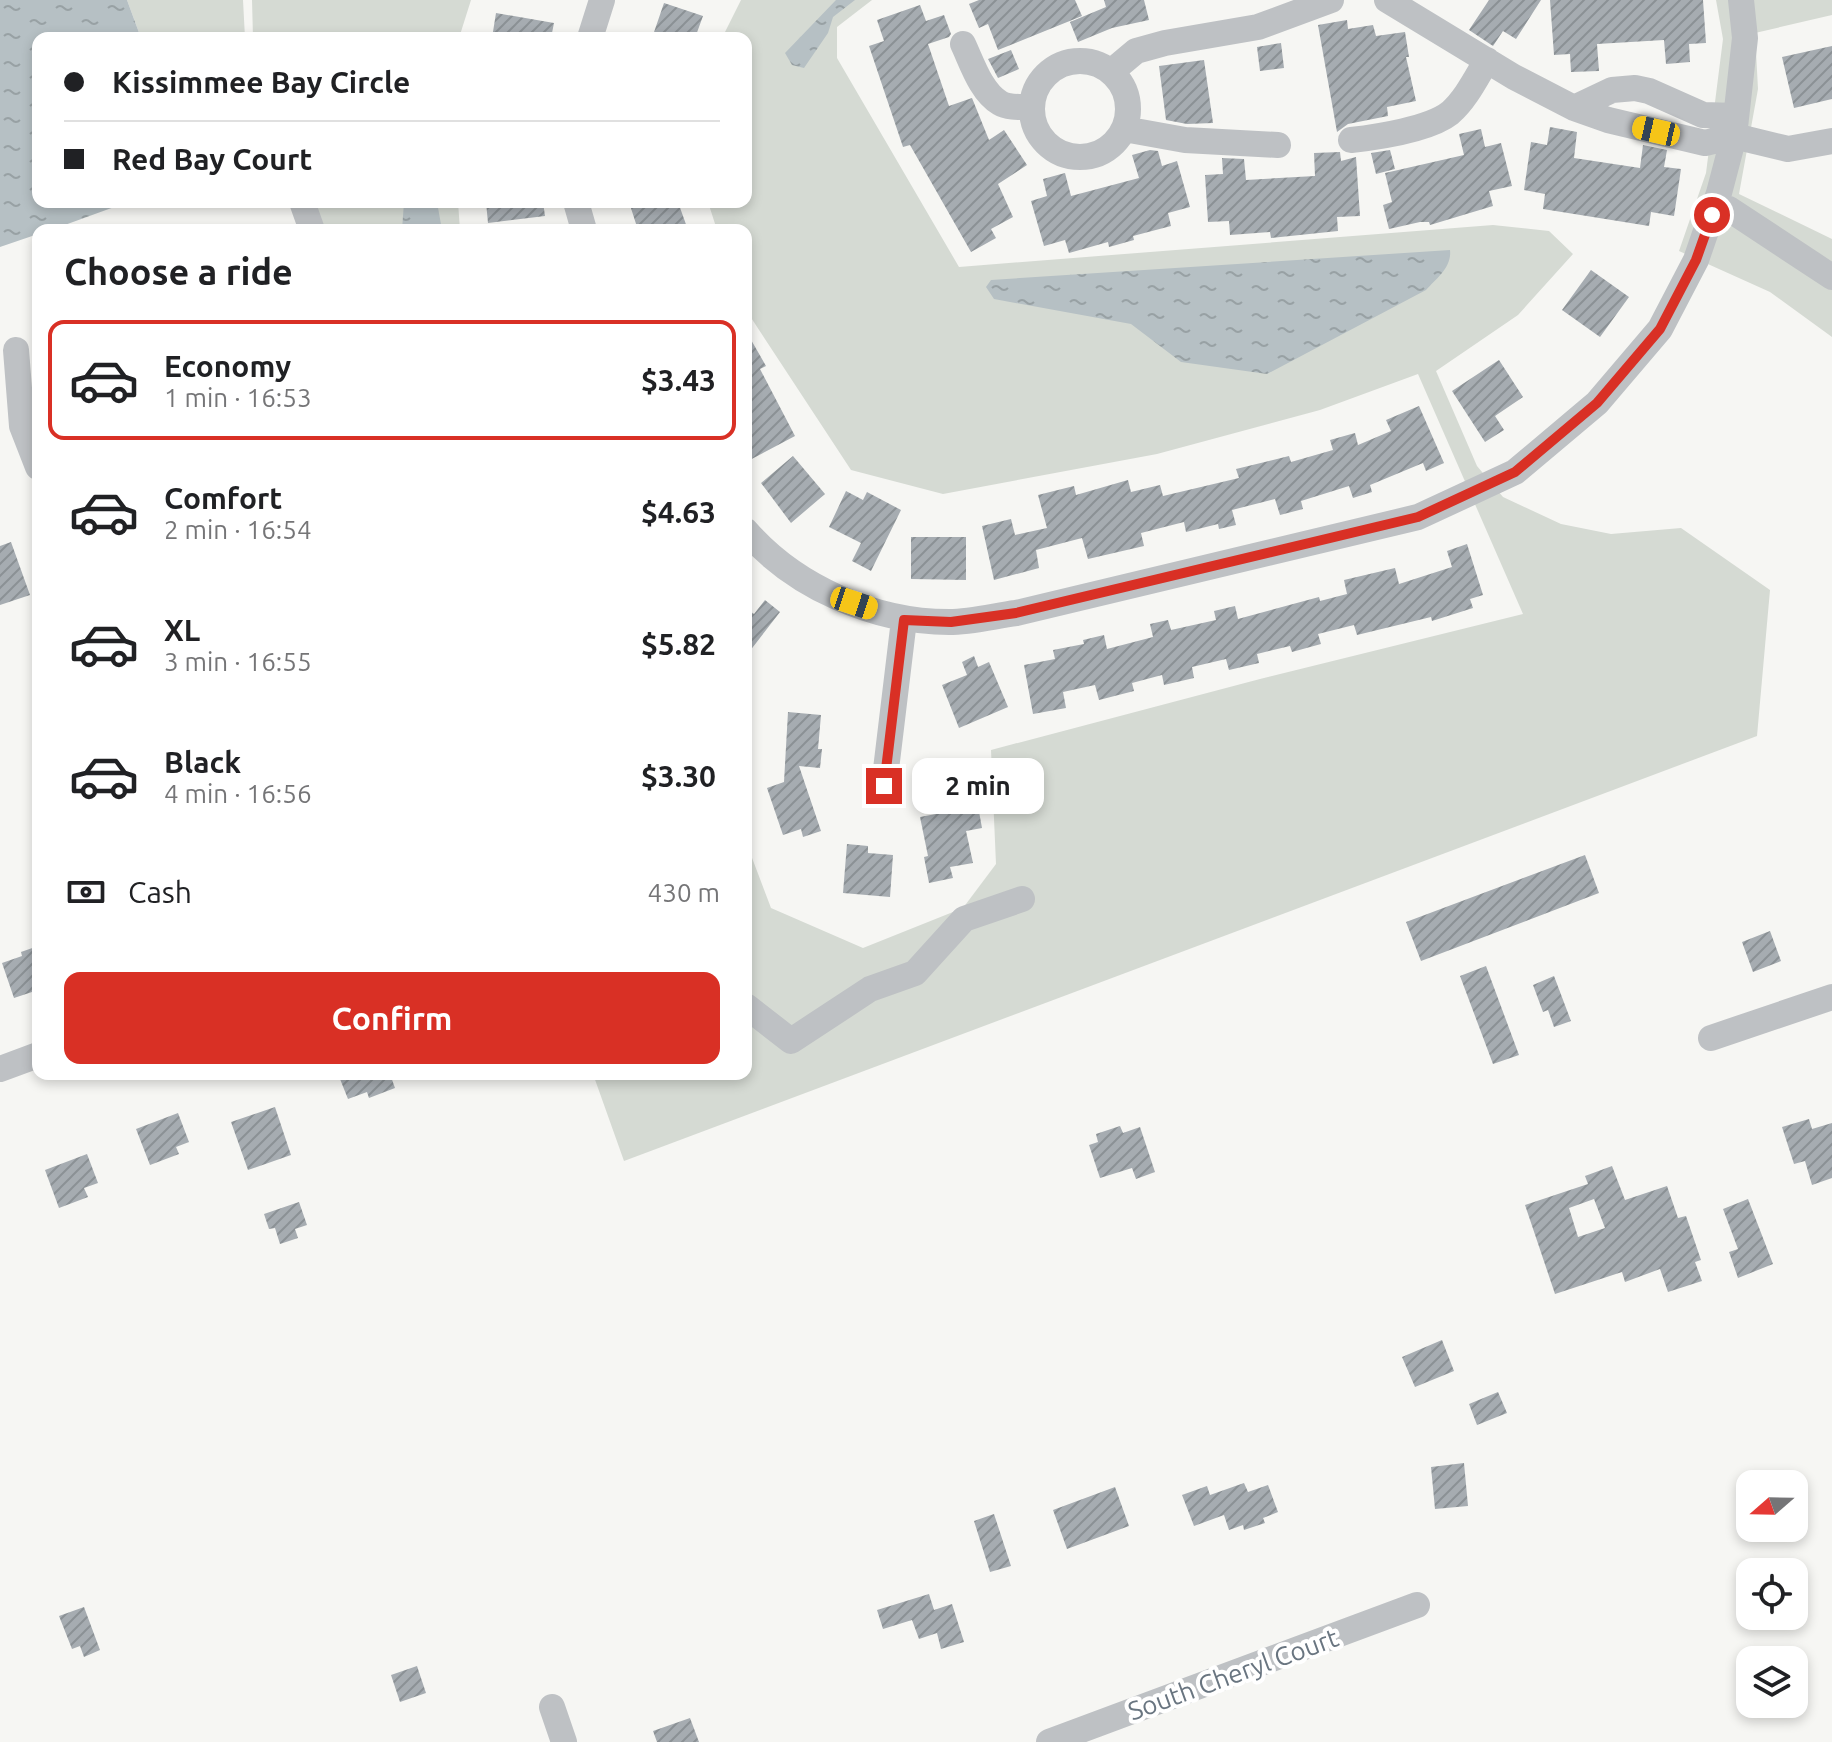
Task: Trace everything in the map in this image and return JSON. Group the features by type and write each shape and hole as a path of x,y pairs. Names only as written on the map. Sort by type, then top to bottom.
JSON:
{"street":[{"path":"592,32 602,0"},
{"path":"1111,72 1136,51 1258,27 1331,0"},
{"path":"1387,0 1574,108 1608,120 1705,143 1735,126"},
{"path":"752,538 765,552 829,595 904,620 951,622 1016,613 1403,521 1515,472 1597,403 1660,329 1696,260 1719,193 1735,126 1745,38 1741,0"},
{"path":"963,44 986,89 997,101 1002,105 1031,107"},
{"path":"1083,60 1111,72 1127,98 1128,114 1124,129 1115,143 1085,158 1069,157 1041,139 1031,107 1034,92 1042,78 1053,68 1083,60"},
{"path":"1351,140 1417,127 1448,114 1468,93 1487,60"},
{"path":"1574,108 1612,90 1635,88 1788,149 1832,141"},
{"path":"1124,129 1185,140 1278,145"},
{"path":"1729,209 1832,277"},
{"path":"16,350 11,430 32,459"},
{"path":"884,786 904,620"},
{"path":"752,1011 791,1041 870,989 915,973 964,919 1022,899"},
{"path":"1711,1038 1832,997"},
{"path":"0,1069 32,1057"},
{"name":"South Cheryl Court","path":"1049,1742 1417,1605"},
{"path":"552,1707 564,1742"}],"shaded area":[{"path":"127,0 243,0 245,32 139,32"},
{"path":"252,0 471,0 461,32 253,32"},
{"path":"741,0 872,0 837,27 837,58 959,267 1493,225 1549,231 1573,254 1518,315 1436,371 1477,466 1503,497 1561,524 1611,534 1681,528 1770,590 1757,736 624,1161 595,1080 752,1080 752,858 771,908 863,948 963,908 996,864 991,750 1523,614 1418,374 1320,410 1157,454 943,494 851,470 752,319 752,224 715,224 710,208 752,208 752,32 725,32"},
{"path":"1716,0 1832,0 1832,15 1755,33 1758,89 1739,194 1832,239 1832,337 1770,292 1679,251 1706,173 1723,39"},
{"path":"292,208 458,208 460,224 297,224"}],"water":[{"path":"0,0 127,0 139,32 32,32 32,208 112,208 68,224 32,224 32,236 0,247"},
{"path":"836,0 855,0 833,17 828,33 804,68 792,65 785,53"},
{"path":"404,208 438,208 441,224 402,224"},
{"path":"1450,250 1446,267 1426,290 1267,374 1181,362 1131,324 994,299 986,287 991,280"}],"building":[{"path":"979,0 1075,0 1082,16 998,50 988,24 979,28 969,4"},
{"path":"1104,0 1144,0 1149,20 1112,28 1078,42 1070,22 1106,7"},
{"path":"1489,0 1541,0 1516,39 1503,31 1493,46 1469,30"},
{"path":"1550,0 1703,0 1706,43 1689,44 1690,62 1666,64 1664,40 1597,44 1599,71 1571,72 1570,54 1554,55"},
{"path":"664,3 703,16 697,32 654,32"},
{"path":"920,5 926,21 944,15 951,34 928,44 949,106 972,98 989,140 1004,130 1027,165 998,184 1013,217 991,229 996,238 971,252 910,145 903,147 869,46 884,41 877,20"},
{"path":"496,13 554,23 552,32 493,32"},
{"path":"1347,20 1348,29 1373,25 1376,36 1405,32 1409,57 1406,57 1416,101 1387,107 1388,116 1348,124 1337,132 1318,25"},
{"path":"1281,43 1284,68 1260,71 1257,47"},
{"path":"1832,46 1832,99 1794,108 1782,57"},
{"path":"1011,50 1019,69 998,78 988,59"},
{"path":"1204,60 1213,123 1187,124 1166,120 1159,66"},
{"path":"1550,127 1577,132 1574,158 1640,168 1643,145 1667,150 1664,167 1681,169 1674,216 1651,212 1649,226 1543,209 1545,194 1524,190 1531,142 1547,145"},
{"path":"1481,129 1485,147 1501,143 1512,186 1489,191 1493,206 1430,225 1429,222 1420,222 1389,229 1383,205 1392,202 1385,173 1464,155 1459,134"},
{"path":"1390,150 1395,169 1376,174 1371,153"},
{"path":"1158,151 1162,166 1177,161 1190,207 1168,213 1171,226 1133,236 1134,240 1109,247 1108,242 1069,253 1065,240 1044,246 1031,201 1047,196 1043,179 1065,173 1071,196 1139,178 1132,155"},
{"path":"1340,152 1341,161 1356,157 1360,216 1337,217 1338,231 1271,238 1270,232 1230,235 1229,221 1208,222 1205,175 1223,174 1222,158 1244,159 1246,180 1315,176 1314,153"},
{"path":"487,208 544,208 545,216 488,223"},
{"path":"631,208 680,208 686,224 636,224"},
{"path":"1591,270 1629,297 1600,337 1562,310"},
{"path":"752,342 766,366 760,369 795,436 752,459"},
{"path":"1499,360 1523,397 1495,416 1504,430 1485,442 1452,391"},
{"path":"1419,406 1444,463 1426,471 1423,463 1370,485 1372,492 1353,498 1349,486 1301,501 1303,509 1280,515 1275,499 1232,510 1236,525 1219,529 1218,524 1186,532 1184,522 1141,533 1144,546 1088,559 1082,538 1036,550 1039,568 994,580 982,526 1011,519 1015,535 1047,528 1038,495 1074,486 1076,495 1128,480 1131,492 1160,485 1163,496 1239,478 1236,469 1289,456 1291,462 1333,450 1330,440 1355,433 1358,445 1391,431 1386,420"},
{"path":"793,456 825,494 791,523 761,483"},
{"path":"846,491 863,500 867,492 901,510 871,571 852,561 861,543 829,527"},
{"path":"911,537 966,537 966,580 911,579"},
{"path":"11,542 30,595 0,605 0,546"},
{"path":"1467,544 1483,595 1470,599 1473,608 1432,621 1431,617 1357,635 1354,625 1318,634 1321,644 1292,652 1290,646 1257,654 1259,663 1229,670 1226,659 1192,667 1194,678 1164,685 1162,675 1132,683 1134,691 1099,700 1095,685 1063,692 1066,708 1033,714 1024,665 1055,659 1053,650 1084,644 1083,640 1104,635 1107,649 1153,637 1150,624 1168,620 1171,630 1216,620 1214,611 1235,606 1238,619 1319,597 1320,601 1347,594 1344,580 1395,568 1399,584 1452,567 1447,551"},
{"path":"765,600 780,612 752,648 752,612 754,614"},
{"path":"974,656 978,667 989,662 1008,707 959,728 942,685 967,675 962,662"},
{"path":"788,712 821,715 820,768 799,766 821,831 803,837 801,829 783,835 767,788 784,782"},
{"path":"978,806 982,828 966,831 973,863 950,867 953,878 929,883 924,857 928,856 920,817"},
{"path":"847,844 868,846 868,853 893,855 890,897 843,893"},
{"path":"1585,855 1599,893 1421,961 1406,922"},
{"path":"1770,931 1781,961 1753,972 1742,942"},
{"path":"32,948 32,992 14,998 2,963 22,956 21,952"},
{"path":"1486,966 1519,1055 1493,1064 1460,976"},
{"path":"1554,976 1571,1021 1554,1027 1548,1010 1543,1012 1533,985"},
{"path":"340,1080 392,1080 395,1088 369,1098 367,1092 348,1099"},
{"path":"275,1107 291,1155 248,1170 231,1122"},
{"path":"178,1113 189,1142 176,1147 179,1154 150,1165 136,1129"},
{"path":"1809,1119 1812,1129 1832,1123 1832,1178 1812,1185 1805,1161 1794,1164 1782,1127"},
{"path":"1120,1126 1123,1133 1140,1127 1155,1172 1136,1179 1132,1168 1100,1178 1089,1145 1098,1142 1096,1134"},
{"path":"87,1154 98,1183 84,1188 88,1197 59,1208 45,1170"},
{"path":"1612,1166 1625,1200 1667,1186 1678,1218 1686,1216 1701,1260 1695,1262 1702,1281 1668,1292 1660,1269 1625,1282 1622,1272 1555,1294 1525,1205 1588,1184 1585,1176","holes":["1594,1199 1605,1228 1578,1237 1569,1208"]},
{"path":"1748,1199 1773,1264 1738,1278 1729,1252 1738,1249 1723,1209"},
{"path":"299,1202 307,1225 295,1229 298,1238 280,1244 275,1228 269,1229 264,1214"},
{"path":"1442,1340 1454,1371 1415,1387 1402,1357"},
{"path":"1498,1392 1507,1413 1477,1425 1469,1404"},
{"path":"1464,1463 1468,1506 1435,1509 1431,1467"},
{"path":"1244,1483 1248,1492 1268,1485 1278,1512 1263,1518 1265,1523 1244,1530 1243,1525 1229,1530 1224,1515 1194,1526 1182,1495 1207,1486 1210,1495"},
{"path":"1115,1487 1129,1526 1067,1549 1053,1510"},
{"path":"994,1514 1011,1566 990,1572 974,1521"},
{"path":"929,1594 934,1610 952,1604 964,1642 941,1649 937,1633 919,1639 912,1620 883,1629 877,1610"},
{"path":"84,1607 100,1650 84,1657 80,1646 72,1649 59,1616"},
{"path":"417,1666 426,1693 400,1702 391,1675"},
{"path":"690,1718 699,1742 657,1742 653,1731"}],"route":[{"path":"884,786 904,620 951,622 1016,613 1418,517 1515,472 1597,403 1660,329 1696,260 1712,215"}]}
